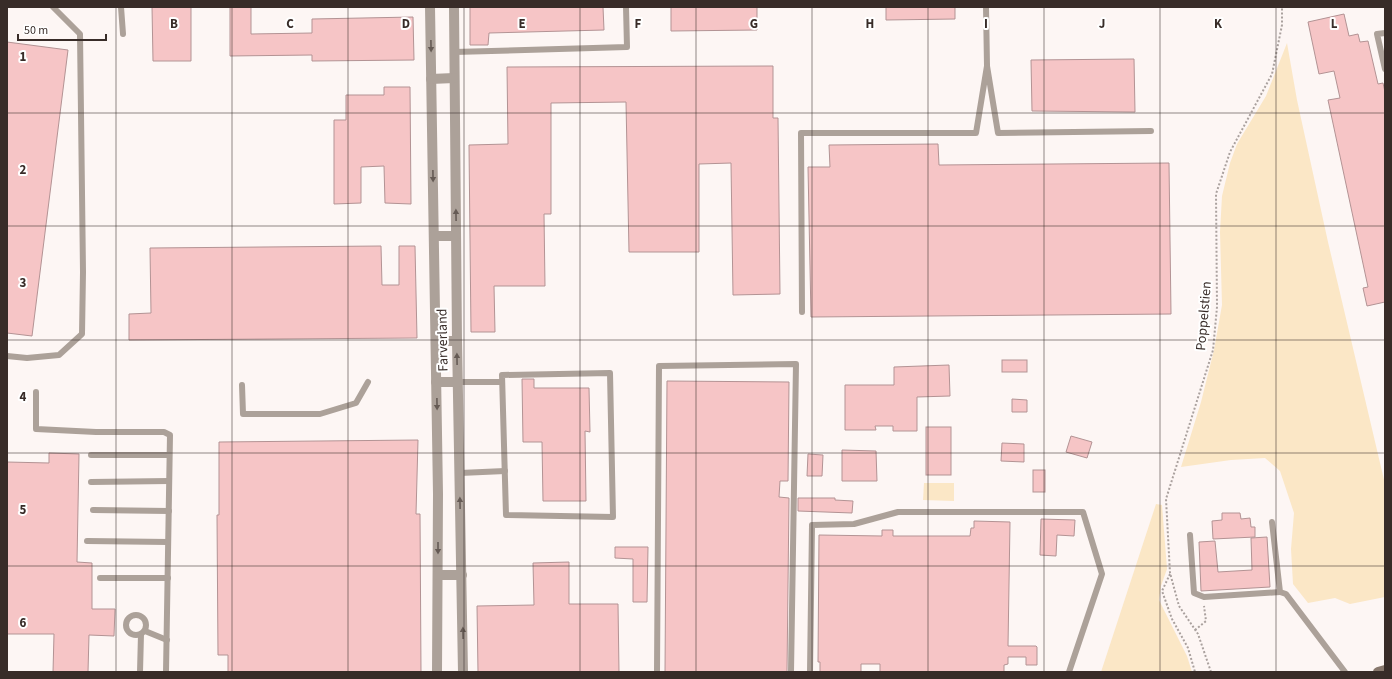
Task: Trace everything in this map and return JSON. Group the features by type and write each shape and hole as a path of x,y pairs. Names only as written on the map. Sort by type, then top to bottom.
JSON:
{"street":[{"name":"Farverland","path":"430,7 438,494 437,672"},
{"name":"Farverland","path":"454,7 457,340 463,672"},
{"path":"431,79 454,78"},
{"path":"434,236 456,236"},
{"path":"436,341 457,340"},
{"path":"436,382 458,382"},
{"path":"438,575 462,575"},
{"path":"1378,672 1385,670"}],"lane":[{"path":"7,356 27,358 59,355 82,334 83,272 80,34 53,7"},
{"path":"121,7 123,34"},
{"path":"454,52 627,47 626,7"},
{"path":"986,7 987,66 998,133 1151,131"},
{"path":"1385,33 1377,34 1385,69"},
{"path":"802,312 801,133 976,133 987,66"},
{"path":"658,672 659,366 796,364 791,672"},
{"path":"610,373 613,517 506,515 502,382 502,375 610,373"},
{"path":"242,385 243,414 320,414 356,403 368,382"},
{"path":"458,382 502,382"},
{"path":"36,392 36,429 96,432 164,432 170,435 166,672"},
{"path":"91,455 170,455"},
{"path":"460,473 505,471"},
{"path":"91,482 169,481"},
{"path":"93,510 168,511"},
{"path":"810,672 812,525 854,524 898,512 1083,512 1102,574 1069,672"},
{"path":"1272,522 1280,592"},
{"path":"1190,535 1194,593 1204,598 1280,592 1286,594 1345,672"},
{"path":"87,541 168,542"},
{"path":"100,578 168,578"},
{"path":"140,672 143,633 167,640"}],"path":[{"name":"Poppelstien","path":"1212,672 1195,630 1179,606 1170,573 1166,499 1213,350 1217,307 1216,194 1230,152 1272,74 1282,25 1282,7"},
{"path":"1170,573 1162,591 1172,619 1188,648 1195,672"},
{"path":"1195,630 1206,621 1204,598"}],"shaded area":[{"path":"1287,43 1297,100 1328,242 1385,484 1385,597 1350,604 1335,598 1308,603 1293,584 1291,549 1294,513 1280,471 1265,458 1231,460 1181,467 1201,402 1214,350 1222,305 1220,232 1222,196 1230,163 1237,144 1266,96"},
{"path":"924,483 954,483 954,501 923,500"},
{"path":"1156,504 1162,505 1167,569 1161,586 1159,600 1187,656 1192,672 1101,672"}],"building":[{"path":"152,7 191,7 191,61 153,61"},
{"path":"230,7 251,7 251,34 312,33 312,19 413,17 414,60 312,61 312,55 230,56"},
{"path":"470,7 603,7 604,30 489,33 488,45 470,45"},
{"path":"671,7 757,7 757,30 671,31"},
{"path":"886,7 955,7 955,19 886,20"},
{"path":"1344,14 1349,36 1358,34 1360,42 1368,41 1378,84 1383,83 1385,92 1385,302 1367,306 1363,288 1368,287 1328,100 1340,98 1334,71 1319,74 1308,22"},
{"path":"7,42 68,50 32,336 7,333"},
{"path":"1134,59 1135,112 1032,111 1031,60"},
{"path":"773,66 773,118 778,118 780,294 733,295 731,163 699,164 699,252 629,252 626,102 551,103 551,214 544,214 545,286 494,286 495,332 471,332 469,145 508,144 507,67"},
{"path":"384,87 410,87 411,204 385,203 384,166 361,167 361,203 334,204 334,120 346,120 346,95 384,95"},
{"path":"938,144 939,165 1169,163 1171,314 811,317 808,167 830,167 829,145"},
{"path":"381,246 382,285 399,285 399,246 415,246 417,338 129,340 129,314 151,313 150,248"},
{"path":"1002,360 1027,360 1027,372 1002,372"},
{"path":"949,365 950,396 917,397 917,431 893,431 893,426 875,426 876,430 845,430 845,385 894,385 894,367"},
{"path":"522,379 534,379 534,388 589,388 590,432 585,431 586,501 543,501 542,442 523,442"},
{"path":"667,381 789,382 788,481 780,481 779,497 789,498 787,672 665,672"},
{"path":"1012,399 1027,400 1027,412 1012,412"},
{"path":"926,427 951,427 951,475 926,475"},
{"path":"1071,436 1092,442 1087,458 1066,452"},
{"path":"418,440 416,514 420,514 421,672 228,672 228,655 218,655 217,515 219,515 219,442"},
{"path":"1002,443 1024,444 1024,462 1001,461"},
{"path":"842,450 876,451 877,481 842,481"},
{"path":"49,453 79,454 77,562 92,563 92,609 115,609 114,636 89,635 88,672 53,672 54,634 7,634 7,462 49,463"},
{"path":"808,454 823,455 822,476 807,476"},
{"path":"1033,470 1045,470 1045,492 1033,492"},
{"path":"798,498 835,498 835,500 853,501 852,513 798,511"},
{"path":"1222,513 1240,513 1241,519 1250,518 1251,527 1255,527 1255,537 1213,539 1212,521 1222,520"},
{"path":"1041,519 1075,520 1074,536 1057,535 1056,556 1040,555"},
{"path":"974,521 1010,522 1008,646 1036,646 1037,665 1026,665 1026,657 1008,657 1008,664 1004,665 1004,672 880,672 880,664 861,664 861,672 820,672 820,662 818,662 819,535 882,536 882,530 893,530 893,536 970,536 971,528 974,528"},
{"path":"1267,537 1270,587 1201,591 1199,542 1215,541 1218,572 1252,570 1251,538"},
{"path":"615,547 648,547 647,602 633,602 633,559 615,558"},
{"path":"569,562 569,604 618,604 619,672 478,672 477,606 534,605 533,563"}]}
